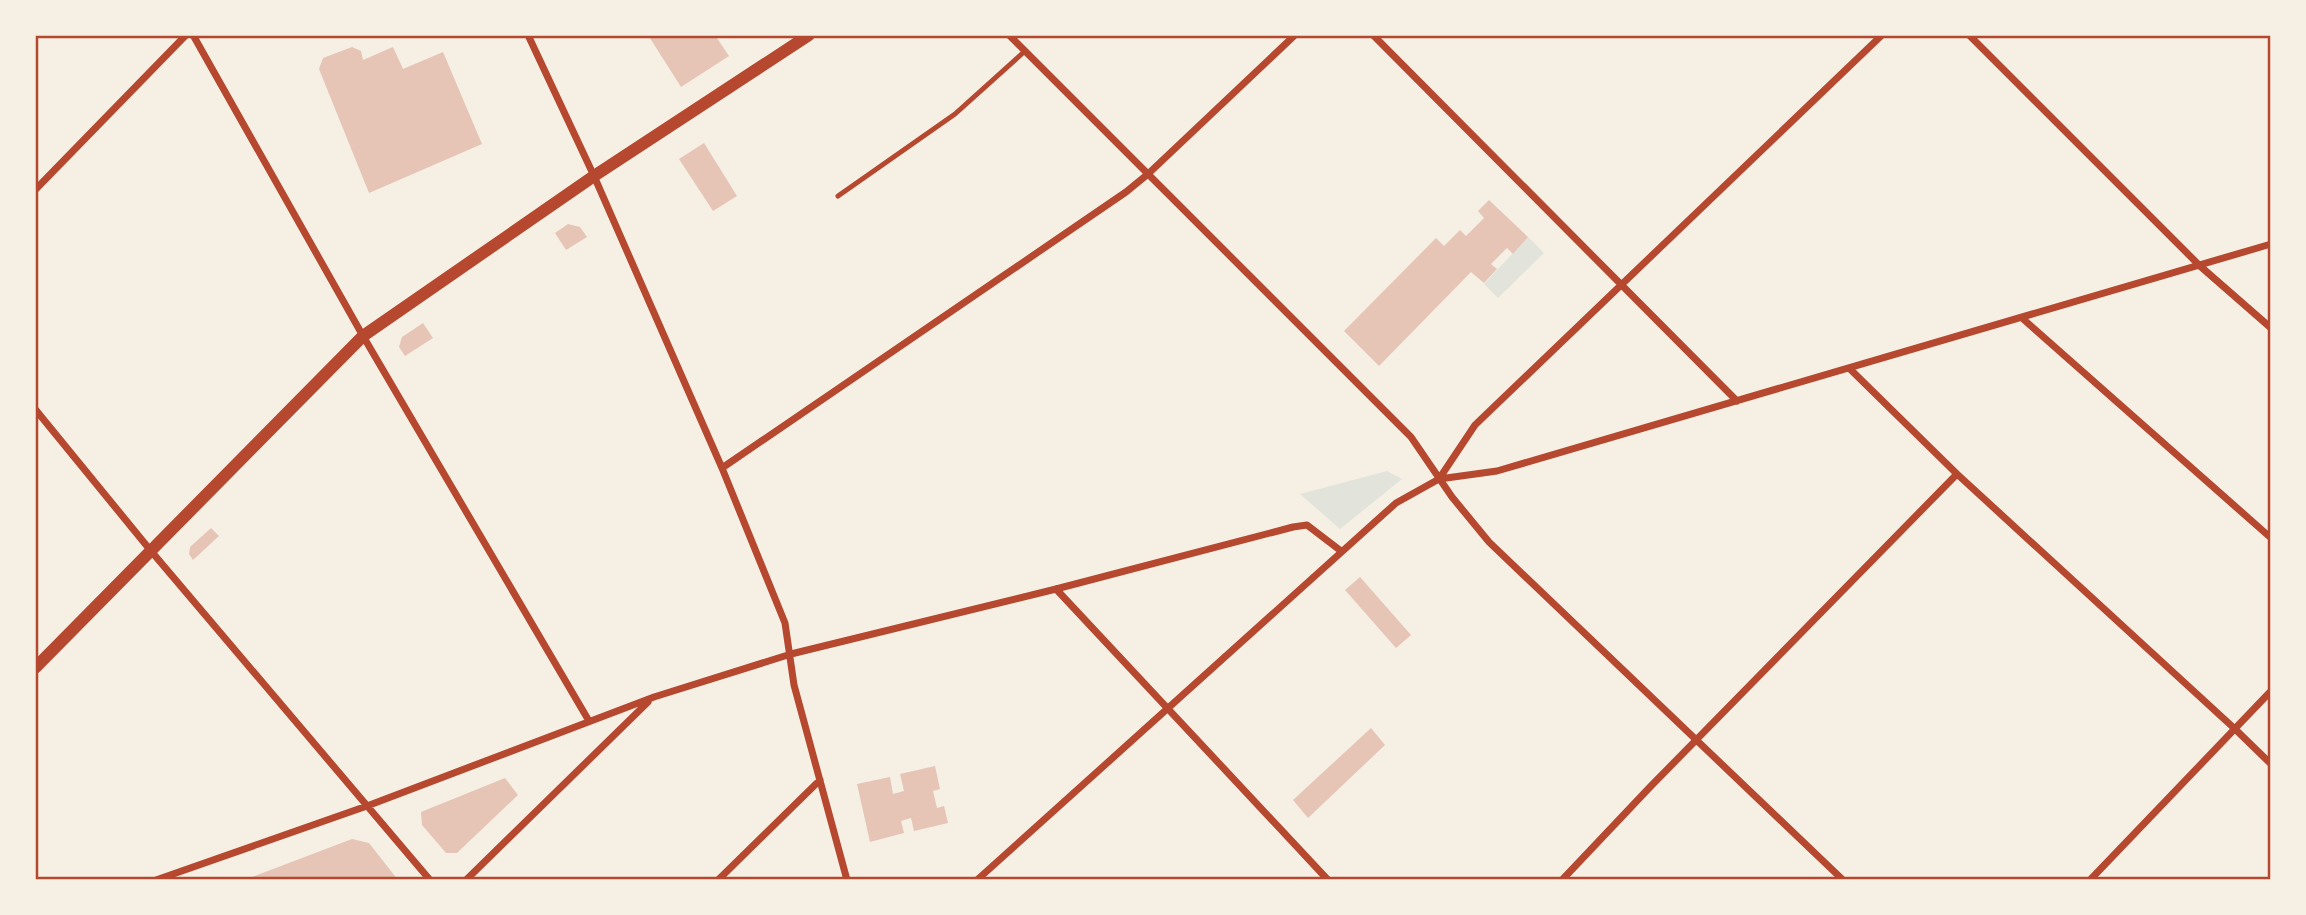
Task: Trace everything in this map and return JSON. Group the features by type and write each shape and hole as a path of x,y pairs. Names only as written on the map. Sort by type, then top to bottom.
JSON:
{"street":[{"path":"35,190 186,35"},
{"path":"193,35 363,336 589,721"},
{"path":"528,35 594,176 722,468 785,622 794,685 847,880"},
{"path":"35,668 363,336 594,176 809,35"},
{"path":"1009,35 1411,437 1469,520 1489,542 1843,880"},
{"path":"722,468 1126,192 1149,174 1294,35"},
{"path":"1373,35 1737,401"},
{"path":"1439,479 1475,425 1882,35"},
{"path":"1969,35 2200,266 2271,328"},
{"path":"977,880 1396,503 1439,479 1497,471 2271,244"},
{"path":"2022,318 2271,538"},
{"path":"1850,369 1957,474 2271,764"},
{"path":"35,409 151,551 430,880"},
{"path":"1562,880 1957,474"},
{"path":"156,880 367,806 654,697 791,654 1307,525 1341,551"},
{"path":"1056,589 1328,880"},
{"path":"2090,880 2271,691"},
{"path":"466,880 654,697"},
{"path":"718,880 820,780"}],"lane":[{"path":"838,196 956,114 1025,51"}],"shaded area":[{"path":"1528,237 1544,253 1498,298 1484,284"},
{"path":"1387,471 1402,479 1340,529 1300,494"}],"building":[{"path":"648,35 715,35 729,56 681,87"},
{"path":"352,47 361,51 363,60 393,47 403,69 443,52 482,144 369,193 319,69 323,58"},
{"path":"704,143 737,196 713,211 679,159"},
{"path":"1489,200 1528,237 1513,254 1507,248 1491,264 1497,269 1484,283 1471,272 1379,366 1344,331 1436,238 1444,246 1460,230 1466,236 1484,218 1478,211"},
{"path":"568,224 580,227 587,237 566,250 555,233"},
{"path":"423,323 433,338 405,356 399,347 402,337"},
{"path":"211,528 219,536 193,560 189,554 190,547"},
{"path":"1360,577 1411,635 1396,648 1345,590"},
{"path":"1371,728 1385,745 1308,818 1293,800"},
{"path":"935,766 940,789 933,791 937,808 944,806 948,823 914,831 911,818 901,821 904,833 870,842 857,784 890,777 893,794 904,791 900,774"},
{"path":"505,778 518,795 457,853 446,853 422,825 421,812"},
{"path":"352,839 369,843 398,880 244,880"}]}
